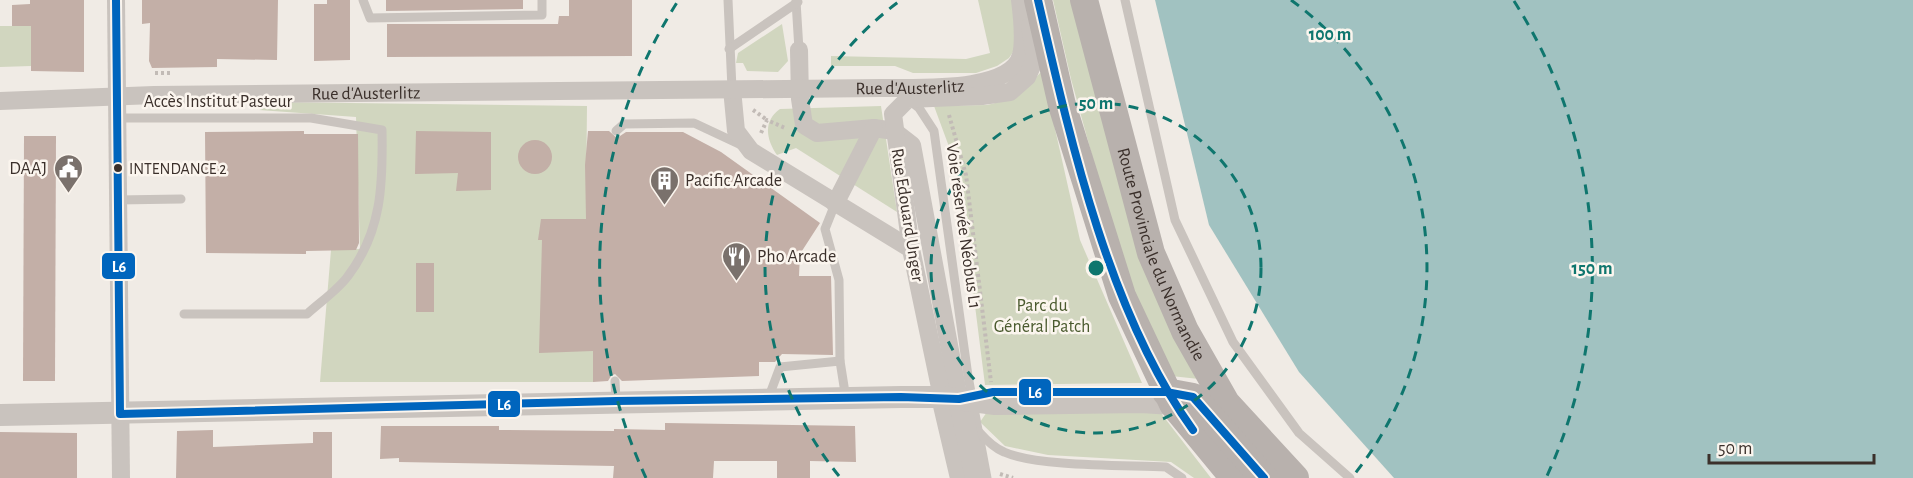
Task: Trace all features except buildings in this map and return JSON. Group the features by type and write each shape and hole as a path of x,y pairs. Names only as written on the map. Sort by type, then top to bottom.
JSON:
{"main road":[{"path":"1038,0 1062,105 1122,296 1169,398 1234,478"},
{"name":"Route Provinciale du Normandie","path":"1084,0 1151,253 1185,331 1226,403 1295,478"},
{"path":"1169,398 1193,397 1264,478"}],"street":[{"path":"116,0 121,478"},
{"name":"Rue d'Austerlitz","path":"0,101 880,88 988,83 1010,72 1021,56 1020,0"},
{"name":"Rue d'Austerlitz","path":"894,131 893,114 908,99 981,96 1010,92 1027,77 1035,59 1026,0"},
{"path":"799,50 804,125 817,133 874,128 894,131"},
{"path":"732,89 736,131 751,151 911,249"},
{"path":"835,204 874,128"},
{"name":"Rue Edouard Unger","path":"894,131 911,249 961,399 961,478"},
{"name":"Rue Edouard Unger","path":"894,131 912,145 976,478"},
{"path":"0,415 120,414 616,391 768,399 961,399 995,404 1141,402 1169,398"}],"lane":[{"path":"363,0 370,18 542,15 542,0"},
{"path":"728,0 732,89"},
{"path":"1125,0 1179,230 1233,342 1299,433 1350,478"},
{"path":"729,49 796,1"},
{"path":"796,1 799,50"},
{"name":"Voie réservée Néobus L1","path":"880,88 908,99 919,108 934,131 961,399 978,431 987,478"},
{"name":"Accès Institut Pasteur","path":"117,118 311,118 382,130 383,187 370,241 347,278 307,314 184,314"},
{"path":"616,132 624,124 694,123 726,136 751,151"},
{"path":"117,200 181,199"},
{"path":"835,204 825,229 839,280 840,361 846,399"},
{"path":"768,399 780,367 840,361"},
{"path":"978,431 989,444 1006,453 1044,460 1166,467 1182,478"}],"path":[{"path":"947,108 966,175 992,386"},
{"path":"751,109 767,120"}],"green space":[{"path":"978,0 1016,0 1017,46 1009,58 997,66 976,73 913,73 895,66 831,66 831,56 966,59 990,53"},
{"path":"1053,0 1071,0 1199,379 1171,376 1121,261 1071,79"},
{"path":"782,24 788,61 778,72 747,71 743,63 736,63 738,53"},
{"path":"0,26 31,26 31,66 0,67"},
{"name":"Parc du Général Patch","path":"1042,71 1080,240 1142,383 985,385 958,171 934,106 987,105 1016,98"},
{"path":"269,102 587,106 586,200 594,215 593,382 320,382 331,250 360,249 356,117 259,110"},
{"path":"881,106 897,212 796,148 777,155 770,143 769,125 780,109"},
{"path":"989,409 1160,412 1211,478 1194,478 1171,462 1048,455 1005,446 980,422"}],"water":[{"path":"1155,0 1913,0 1913,478 1394,478 1299,372 1209,225"}],"transit line":[{"name":"L6","path":"116,0 120,414 616,401 901,397 959,399 993,392 1166,392 1193,397 1264,478"},
{"name":"L6","path":"1038,0 1079,167 1115,280 1164,384 1193,430"}],"place":[{"name":"INTENDANCE 2","path":"118,168"},
{"name":"DAAJ","path":"68,194"},
{"name":"Pacific Arcade","path":"664,206"},
{"name":"Pho Arcade","path":"736,282"}]}
